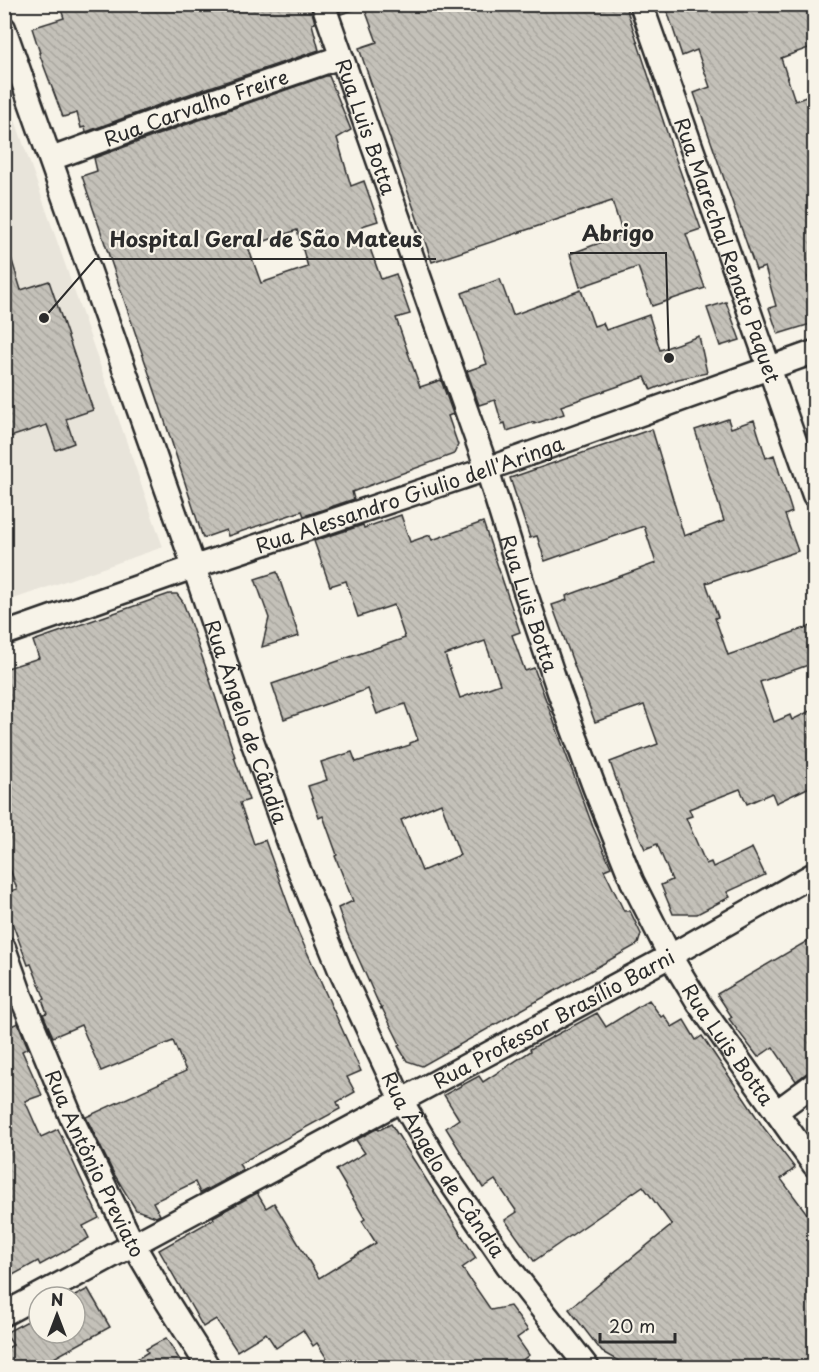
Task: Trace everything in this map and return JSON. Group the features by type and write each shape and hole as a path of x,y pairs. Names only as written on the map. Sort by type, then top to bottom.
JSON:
{"street":[{"name":"Rua Luis Botta","path":"323,4 487,469 559,692 594,789 632,881 670,956 699,1004 814,1165"},
{"name":"Rua Marechal Renato Paquet","path":"641,4 814,495"},
{"name":"Rua Ângelo de Cândia","path":"4,28 194,567 250,735 297,865 340,970 401,1100 442,1170 508,1266 588,1368"},
{"name":"Rua Carvalho Freire","path":"51,159 341,57"},
{"name":"Rua Alessandro Giulio dell'Aringa","path":"4,634 194,567 487,469 814,352"},
{"name":"Rua Professor Brasílio Barni","path":"4,1314 670,956 814,874"},
{"name":"Rua Antônio Previato","path":"4,948 21,996 72,1119 133,1244 209,1368"},
{"path":"776,1112 814,1084"}],"shaded area":[{"path":"4,88 163,547 5,602 4,602"}],"building":[{"path":"59,4 310,4 315,23 312,24 319,50 86,132 85,127 81,128 77,113 63,117 32,28 64,18"},
{"path":"337,4 358,4 359,8 341,14"},
{"path":"363,4 625,4 701,229 686,234 705,288 652,306 638,267 580,287 570,254 623,234 612,201 432,262 359,48 377,42"},
{"path":"665,4 814,4 814,46 781,58 795,101 814,94 814,274 808,277 814,299 814,323 778,334 769,308 776,306 765,267 756,270 694,93 710,87 697,50 682,56"},
{"path":"329,76 351,130 337,138 351,186 364,181 378,221 362,226 381,279 396,274 410,314 396,318 420,387 441,380 453,414 448,416 458,445 454,454 352,492 354,499 304,516 302,511 228,536 226,530 203,538 82,176 97,171 94,158","holes":["297,230 308,267 261,283 248,247"]},
{"path":"4,251 9,251 21,290 49,281 93,410 66,419 74,443 56,450 47,425 4,439"},
{"path":"500,279 513,315 581,290 594,326 603,323 606,330 649,315 660,350 699,336 707,373 678,379 651,390 645,377 561,406 564,414 507,431 505,423 502,424 495,400 479,405 467,371 487,364 462,293"},
{"path":"726,302 740,340 720,346 707,308"},
{"path":"728,419 731,428 754,420 766,458 774,455 792,512 785,515 798,551 706,583 728,655 814,625 814,663 760,682 774,722 790,715 792,720 814,709 814,785 776,803 772,793 747,804 740,789 689,809 692,816 686,818 706,864 711,862 713,867 752,848 765,875 727,892 730,897 697,914 673,914 661,885 672,880 657,844 645,849 624,802 610,762 658,744 644,705 595,722 552,605 567,600 566,596 656,563 644,526 545,561 537,536 530,538 510,478 652,429 684,536 724,521 695,430"},
{"path":"401,515 410,542 430,535 432,540 483,522 520,632 512,635 525,671 534,668 593,827 611,867 604,870 624,911 630,911 641,934 638,944 422,1066 407,1061 398,1046 400,1044 381,1009 347,933 338,908 353,901 335,856 337,855 323,816 319,818 308,786 327,780 321,762 352,752 356,762 410,745 418,740 405,704 377,714 368,689 284,719 272,684 405,638 394,605 358,617 346,581 330,586 314,541 363,525 364,528","holes":["485,641 500,684 460,698 445,655","441,803 460,855 422,871 401,820"]},
{"path":"277,572 299,636 262,647 269,618 255,579"},
{"path":"169,594 177,594 183,602 205,665 249,800 240,803 254,844 265,840 298,932 361,1071 347,1077 355,1092 337,1102 340,1109 239,1164 243,1170 200,1193 195,1182 153,1202 160,1215 156,1217 136,1210 114,1174 86,1117 186,1071 173,1041 101,1071 81,1025 53,1037 43,1014 47,1013 42,1000 45,999 31,964 28,965 4,901 4,893 17,889 4,852 4,669 39,658 33,641"},
{"path":"814,937 814,1071 796,1081 773,1047 758,1057 729,1019 732,1017 717,994"},
{"path":"649,1000 661,1017 664,1015 672,1027 684,1020 696,1040 702,1036 764,1128 795,1168 781,1179 814,1223 814,1368 631,1368 602,1352 569,1309 672,1225 643,1186 534,1261 505,1220 517,1212 495,1180 483,1188 446,1128 459,1119 444,1095 479,1076 483,1082 531,1051 530,1049 597,1013 606,1027"},
{"path":"4,1012 11,1026 18,1023 28,1048 22,1051 42,1095 25,1101 41,1137 58,1129 99,1218 83,1226 89,1238 40,1265 38,1261 4,1280"},
{"path":"391,1124 476,1258 462,1268 491,1310 510,1306 528,1330 517,1338 529,1355 512,1368 333,1368 317,1343 313,1346 303,1330 276,1348 266,1333 237,1351 216,1319 203,1327 159,1250 257,1193 266,1208 274,1203 319,1278 376,1243 362,1221 365,1219 336,1170 365,1153 356,1140"},
{"path":"87,1290 110,1327 87,1340"},
{"path":"27,1321 27,1345 78,1345 36,1368 4,1368 4,1350 13,1345 5,1333"},
{"path":"166,1338 185,1368 123,1368 148,1352 146,1349"}],"place":[{"name":"Hospital Geral de São Mateus","path":"44,318"},
{"name":"Abrigo","path":"669,358"}]}
